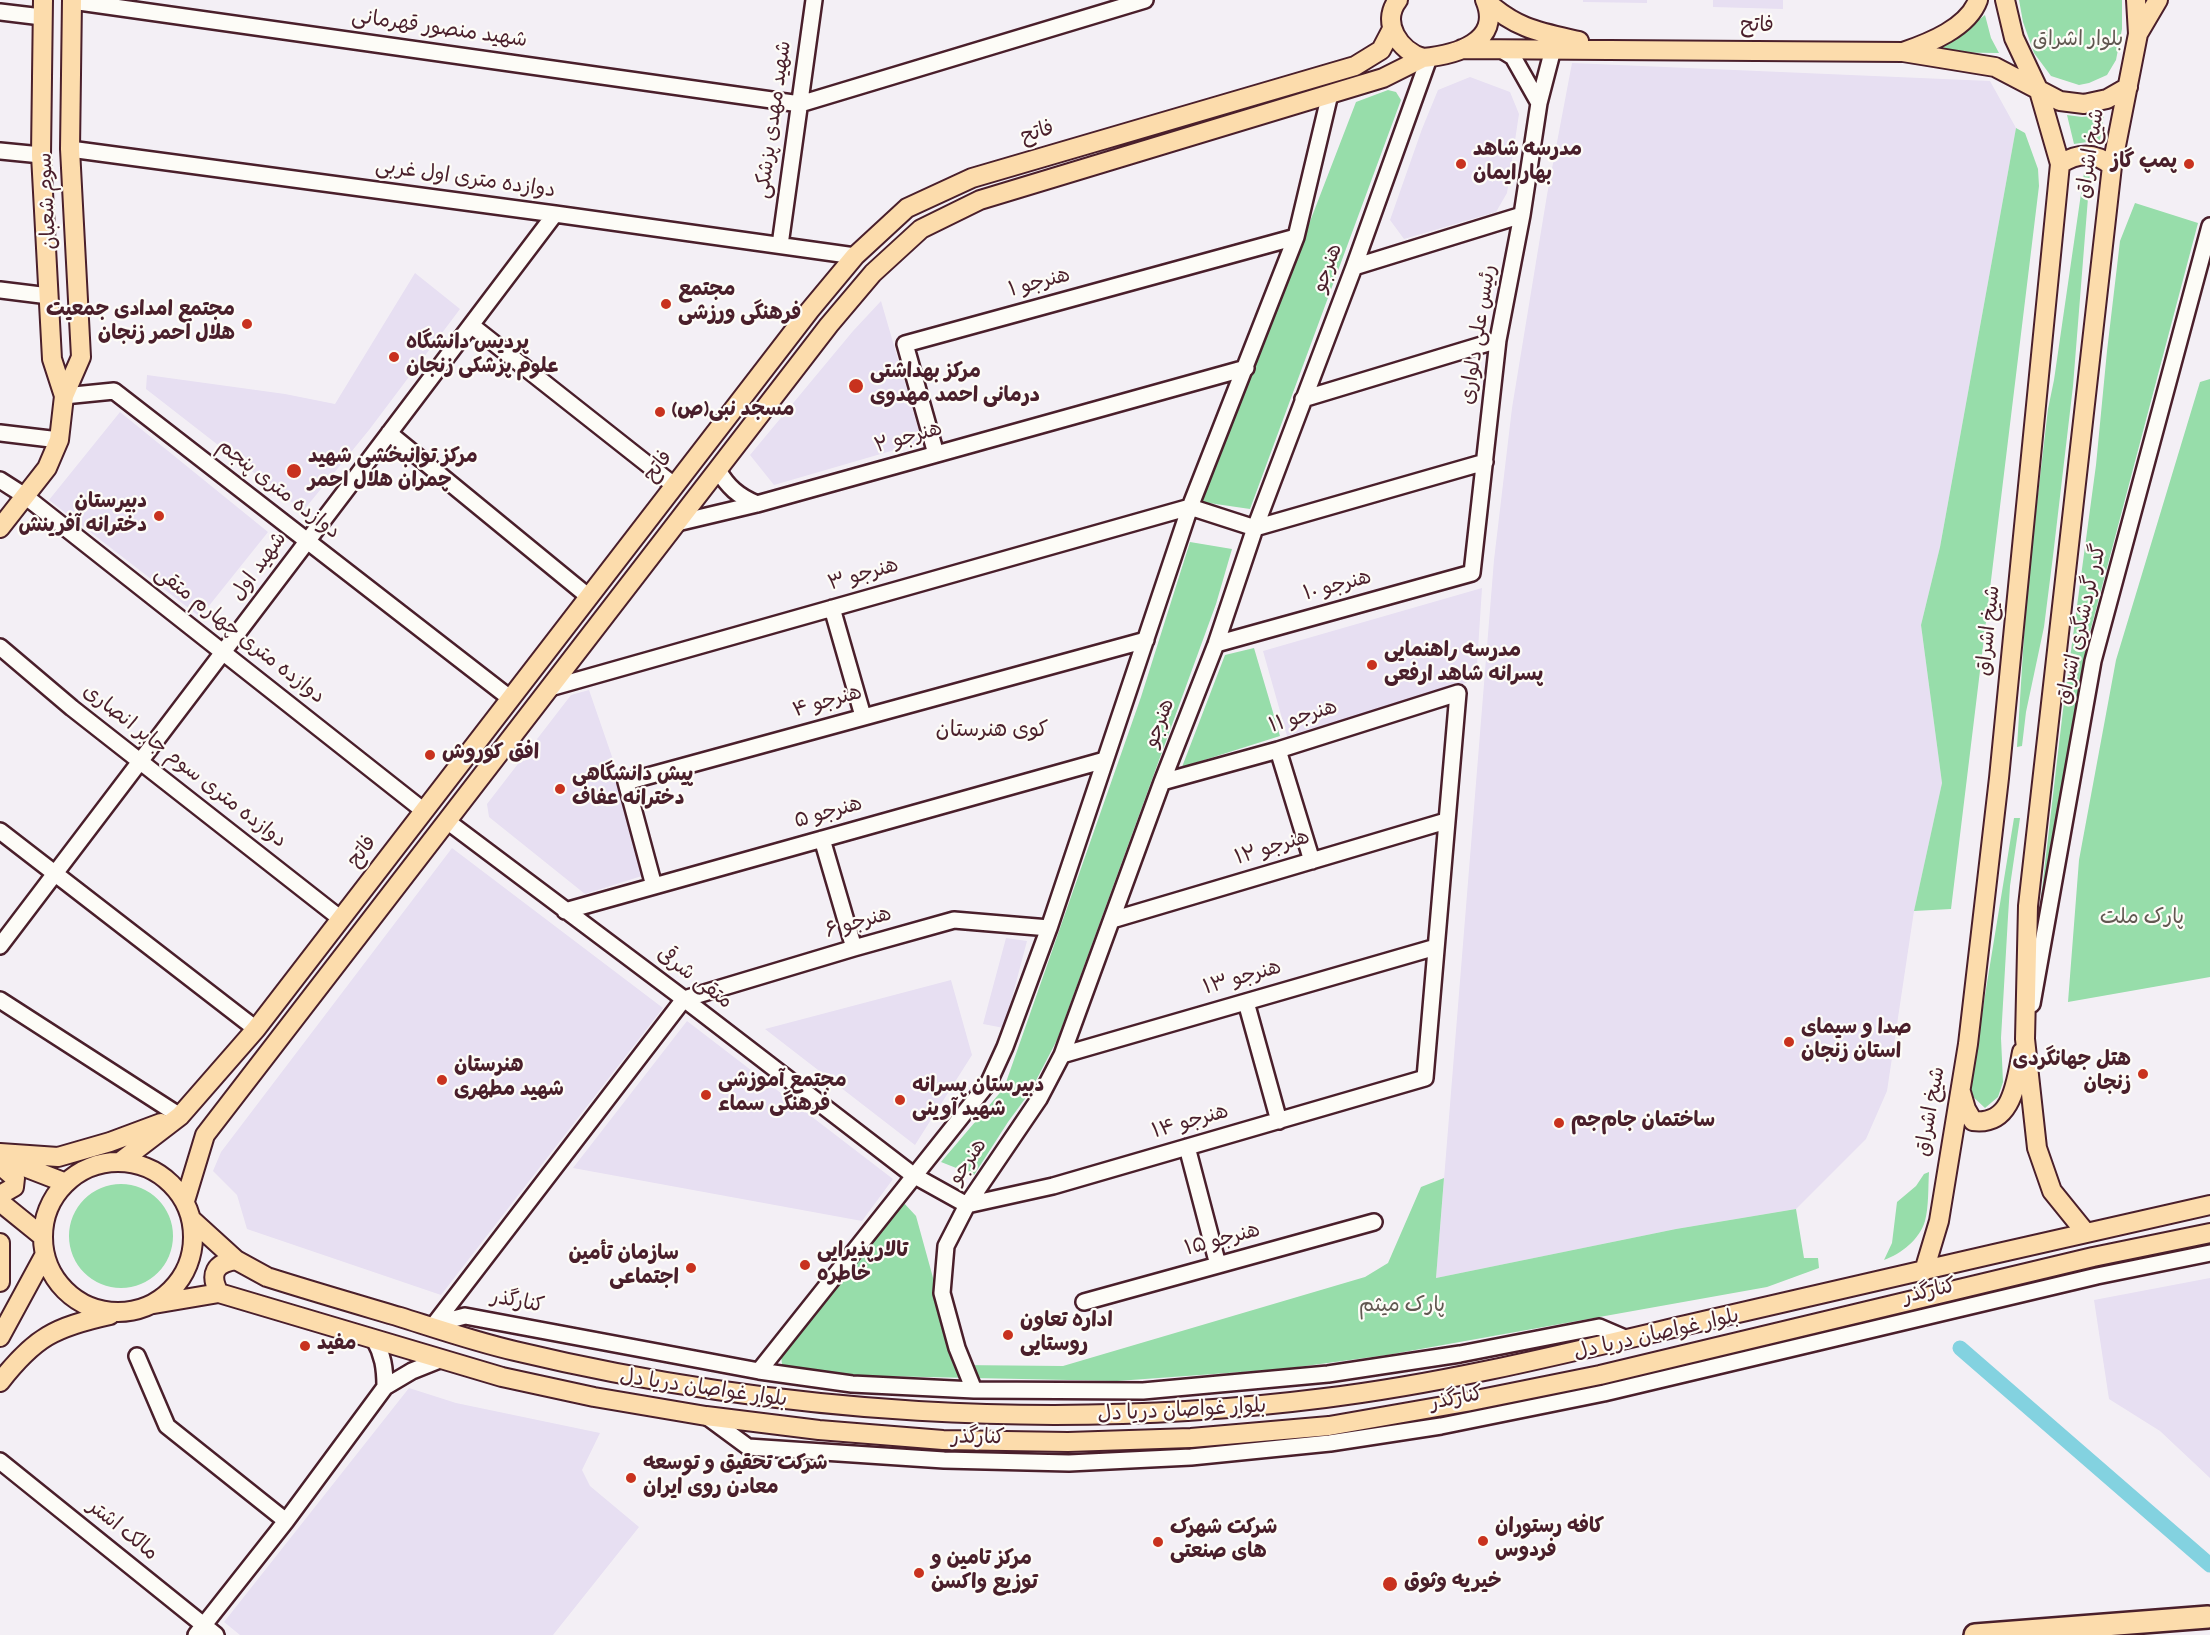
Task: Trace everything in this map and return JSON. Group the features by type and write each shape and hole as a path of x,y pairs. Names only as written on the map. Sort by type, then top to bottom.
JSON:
{"highway":[{"path":"1975,1635 2209,1617"}],"main road":[{"name":"سوم شعبان","path":"0,528 47,468 59,441 64,396 81,357 70,149 72,0"},
{"path":"1903,52 1931,43 1956,27 1976,6 1978,0"},
{"name":"شیخ اشراق","path":"1924,1271 1938,1221 1968,1044 2000,778 2060,164 2039,91 2014,38 2005,0"},
{"name":"شیخ اشراق","path":"2086,1233 2052,1191 2037,1148 2025,1039 2028,906 2112,166 2138,34 2136,0"},
{"path":"2138,34 2157,0"},
{"path":"185,1201 205,1135 829,325 873,273 921,228 980,200 1383,78 1426,58 1462,49 1474,43 1486,30 1490,19 1486,1"},
{"path":"1486,1 1501,15 1519,26 1610,49"},
{"path":"1395,2 1391,18 1392,29 1402,47 1426,58"},
{"name":"سوم شعبان","path":"43,9 41,155 52,359 64,396"},
{"name":"فاتح","path":"120,1162 180,1116 256,1029 810,310 855,256 907,208 972,178 1355,66 1382,50 1392,29"},
{"path":"1462,49 1610,49"},
{"name":"فاتح","path":"1610,49 1903,52"},
{"path":"1903,52 1995,67 2060,101 2084,104 2107,99 2128,87"},
{"path":"1324,75 1330,94"},
{"path":"2060,164 2070,158 2092,155 2112,166"},
{"path":"907,208 921,228"},
{"path":"1960,1087 1966,1109 1973,1120 1983,1122 1994,1120 2010,1101 2025,1039"},
{"path":"0,1155 58,1157 110,1142 180,1116"},
{"path":"0,1155 66,1183"},
{"path":"120,1162 140,1165 158,1173 173,1185 185,1201 192,1220 194,1239 191,1259 183,1277 170,1292 154,1304 136,1311 97,1310 78,1302 63,1290 51,1274 44,1256 42,1236 45,1216 53,1198 66,1183 82,1171 100,1164 120,1162"},
{"path":"0,1165 15,1178 14,1187 0,1195"},
{"path":"0,1202 42,1236"},
{"name":"بلوار غواصان دریا دل","path":"192,1220 236,1260 267,1277 509,1350 710,1389 822,1402 945,1412 1067,1414 1189,1410 1325,1398 1462,1377 2210,1205"},
{"name":"بلوار غواصان دریا دل","path":"154,1304 219,1293 502,1377 594,1397 706,1416 819,1430 943,1440 1068,1442 1191,1438 1329,1426 1466,1402 1602,1384 2081,1259 2210,1233"},
{"path":"0,1243 0,1282"},
{"path":"0,1337 44,1256"},
{"path":"219,1293 213,1282 215,1270 224,1262 236,1260"},
{"path":"0,1382 17,1360 44,1337 77,1322 121,1312"}],"street":[{"name":"شهید منصور قهرمانی","path":"72,0 800,104"},
{"name":"شهید مهدی پزشکی","path":"780,246 814,0"},
{"path":"800,104 1145,0"},
{"path":"0,12 43,9"},
{"path":"1500,49 1513,57 1539,103"},
{"name":"رئیس علی دلواری","path":"1472,573 1498,340 1522,215 1539,103 1553,49"},
{"name":"هنرجو","path":"974,1390 957,1348 942,1293 946,1246 967,1205 1039,1099 1062,1054 1162,782 1216,644 1254,528 1354,267 1426,58"},
{"name":"هنرجو","path":"759,1371 989,1082 1005,1047 1049,928 1190,507 1296,237 1330,94"},
{"name":"دوازده متری اول غربی","path":"70,149 855,256"},
{"path":"0,151 41,155"},
{"name":"شهید اول","path":"0,946 224,654 555,214"},
{"path":"1354,267 1522,215"},
{"name":"گدر گردشگری اشراق","path":"2025,1039 2093,661 2210,226"},
{"name":"هنرجو ۱","path":"936,454 905,344 1296,237"},
{"path":"0,290 49,296"},
{"path":"471,325 675,486"},
{"path":"1303,399 1498,340"},
{"name":"هنرجو ۲","path":"677,523 757,504 1246,368"},
{"name":"دوازده متری پنجم","path":"64,396 114,391 511,699"},
{"path":"0,433 59,441"},
{"path":"389,433 589,597"},
{"path":"1190,507 1254,528 1485,462"},
{"path":"718,470 727,485 740,497 757,504"},
{"name":"دوازده متری چهارم متقی","path":"0,480 25,496 424,811"},
{"name":"هنرجو ۳","path":"550,688 1190,507"},
{"name":"هنرجو ۱۰","path":"1216,644 1472,573"},
{"path":"832,608 863,716"},
{"name":"هنرجو ۴","path":"654,886 626,782 1146,639"},
{"name":"دوازده متری سوم جابر انصاری","path":"0,647 141,762 341,919"},
{"name":"هنرجو ۱۱","path":"1162,782 1278,750 1458,693 1446,821"},
{"path":"1278,750 1312,861"},
{"name":"هنرجو ۵","path":"565,911 1106,760"},
{"name":"متقی شرقی","path":"447,821 913,1175 967,1205"},
{"path":"1436,947 1446,821"},
{"name":"هنرجو ۱۲","path":"1112,920 1446,821"},
{"path":"0,831 256,1029"},
{"path":"822,839 854,948"},
{"name":"هنرجو ۶","path":"684,999 954,920 1049,928"},
{"name":"هنرجو ۱۳","path":"1062,1054 1436,947"},
{"name":"هنرجو ۱۴","path":"967,1205 1053,1186 1425,1078 1436,947"},
{"path":"433,1327 684,999"},
{"path":"0,1000 180,1116"},
{"path":"1246,1002 1279,1121"},
{"path":"1187,1147 1218,1265"},
{"name":"هنرجو ۱۵","path":"1084,1302 1374,1222"},
{"name":"کنارگذر","path":"706,1416 748,1447 944,1460 1069,1463 1191,1457 1330,1443 1441,1426 1602,1384 2210,1253"},
{"name":"کنارگذر","path":"433,1327 465,1316 759,1371 852,1384 974,1390 1143,1391 1328,1374 1460,1354 1599,1327 1627,1339"},
{"path":"374,1339 382,1352 385,1387"},
{"path":"137,1356 167,1426 286,1521"},
{"path":"206,1632 385,1387 412,1371 442,1359"},
{"name":"مالک اشتر","path":"0,1461 206,1632"}],"shaded area":[{"path":"1583,0 1647,0 1647,3 1583,2"},
{"path":"1713,0 1783,0 1783,9 1713,7"},
{"path":"1572,63 1990,81 2016,128 1940,547 1921,625 1942,783 1914,911 1887,1091 1866,1139 1796,1209 1676,1229 1436,1278 1494,560 1512,408 1547,195"},
{"name":"مدرسه شاهد بهار ایمان","path":"1470,77 1510,92 1519,114 1507,193 1496,212 1404,239 1390,220 1422,129 1438,90"},
{"name":"مرکز توانبخشی شهید چمران هلال احمر","path":"415,273 460,309 369,430 303,511 146,389 147,375 285,394 335,404"},
{"name":"مرکز بهداشتی درمانی احمد مهدوی","path":"881,301 922,442 774,485 750,455 853,331"},
{"name":"دبیرستان دخترانه آفرینش","path":"120,412 268,532 200,617 49,500"},
{"name":"مدرسه راهنمایی پسرانه شاهد ارفعی","path":"1482,588 1476,680 1287,736 1263,651"},
{"name":"پیش دانشگاهی دخترانه عفاف","path":"589,690 618,774 645,875 585,894 489,817 487,804 571,695"},
{"name":"هنرستان شهید مطهری","path":"452,848 663,1008 441,1295 247,1229 237,1195 213,1171 221,1152"},
{"path":"1006,938 1027,941 1004,1028 983,1024"},
{"name":"دبیرستان پسرانه شهید آوینی","path":"951,980 972,1055 915,1145 765,1029"},
{"name":"مجتمع آموزشی فرهنگی سماء","path":"687,1021 893,1179 862,1221 573,1168"},
{"path":"2210,1278 2210,1478 2160,1431 2109,1399 2094,1300"},
{"path":"409,1388 456,1403 600,1433 582,1470 590,1486 639,1527 553,1635 240,1635 224,1622"}],"green space":[{"name":"بلوار اشراق","path":"2019,0 2122,0 2122,29 2116,60 2107,75 2079,85 2051,76 2034,53 2023,22"},
{"path":"1985,15 1991,38 1999,53 1928,52 1929,49 1962,33"},
{"path":"1388,90 1396,92 1401,100 1250,509 1202,502 1356,102"},
{"path":"2067,115 2082,117 2104,115 2100,140 2074,144"},
{"path":"2016,128 2025,133 2038,169 2039,186 1951,909 1914,911 1942,783 1921,625 1940,547"},
{"path":"2084,173 2090,173 2073,386 2044,627 2026,712 2022,746 2017,747 2027,588 2048,409"},
{"path":"2135,203 2198,223 2090,632 2053,840 2037,963 2034,957 2063,710 2096,465 2120,241"},
{"name":"پارک ملت","path":"2210,379 2210,977 2068,1002 2079,860 2116,660 2200,382"},
{"path":"1190,542 1232,549 1216,604 1057,1040 1030,1092 974,1175 941,1162 1004,1088 1141,697"},
{"path":"1254,648 1280,736 1182,767 1225,655"},
{"path":"2014,818 2020,818 2008,917 2001,1038 2003,1082 1998,1097 1985,1108 1969,1093"},
{"path":"1929,1172 1927,1209 1919,1234 1897,1254 1884,1260 1892,1243 1897,1202 1916,1186 1924,1174"},
{"name":"پارک میثم","path":"1444,1178 1436,1278 1676,1229 1796,1209 1804,1258 1818,1258 1819,1268 1767,1287 1387,1355 1283,1369 1117,1381 783,1374 781,1355 903,1202 916,1216 957,1365 1063,1366 1365,1277 1388,1263 1421,1187"},
{"path":"121,1184 141,1188 158,1199 169,1216 173,1236 169,1256 158,1273 141,1284 121,1288 101,1284 84,1273 73,1256 69,1236 73,1216 84,1199 101,1188"}],"waterway":[{"path":"1960,1348 2210,1565"}],"place":[{"name":"مدرسه شاهد بهار ایمان","path":"1461,164"},
{"name":"پمپ گاز","path":"2189,164"},
{"name":"مجتمع فرهنگی ورزشی","path":"666,304"},
{"name":"مجتمع امدادی جمعیت هلال احمر زنجان","path":"247,324"},
{"name":"پردیس دانشگاه علوم پزشکى زنجان","path":"394,357"},
{"name":"مرکز بهداشتی درمانی احمد مهدوی","path":"856,386"},
{"name":"مسجد نبی(ص)","path":"660,412"},
{"name":"مرکز توانبخشی شهید چمران هلال احمر","path":"294,471"},
{"name":"دبیرستان دخترانه آفرینش","path":"159,516"},
{"name":"مدرسه راهنمایی پسرانه شاهد ارفعی","path":"1372,665"},
{"name":"افق کوروش","path":"430,755"},
{"name":"پیش دانشگاهی دخترانه عفاف","path":"560,789"},
{"name":"صدا و سیمای استان زنجان","path":"1789,1042"},
{"name":"هتل جهانگردی زنجان","path":"2143,1074"},
{"name":"هنرستان شهید مطهری","path":"442,1080"},
{"name":"مجتمع آموزشی فرهنگی سماء","path":"706,1095"},
{"name":"دبیرستان پسرانه شهید آوینی","path":"900,1100"},
{"name":"ساختمان جام‌جم","path":"1559,1123"},
{"name":"تالارپذیرایی خاطره","path":"805,1265"},
{"name":"سازمان تأمین اجتماعی","path":"691,1268"},
{"name":"اداره تعاون روستایی","path":"1008,1335"},
{"name":"مفید","path":"305,1346"},
{"name":"شرکت تحقیق و توسعه معادن روی ایران","path":"631,1478"},
{"name":"کافه رستوران فردوس","path":"1483,1541"},
{"name":"شرکت شهرک های صنعتی","path":"1158,1542"},
{"name":"مرکز تامین و توزیع واکسن","path":"919,1573"},
{"name":"خیریه وثوق","path":"1390,1584"}],"district":[{"name":"کوی هنرستان","path":"992,733"}]}
